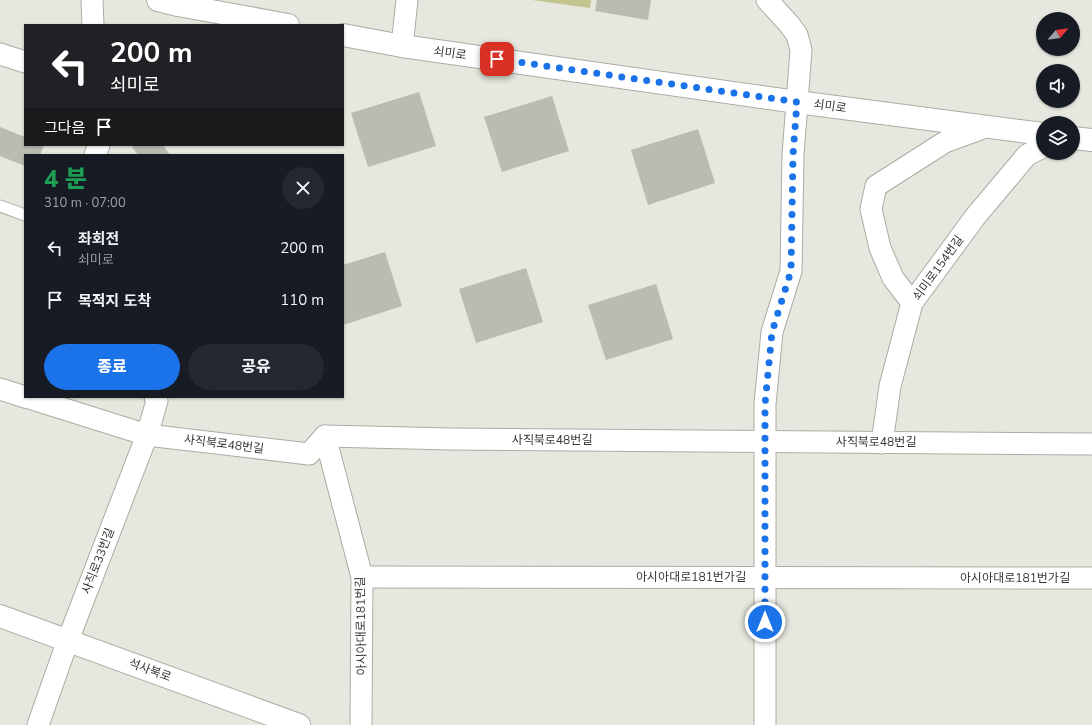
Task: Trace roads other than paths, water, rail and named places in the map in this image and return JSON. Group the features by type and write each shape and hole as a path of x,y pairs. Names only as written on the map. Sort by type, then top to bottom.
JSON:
{"main road":[{"path":"171,2 283,24"},
{"name":"쇠미로","path":"344,35 402,46 797,102 1036,133"},
{"path":"1080,139 1092,140"},
{"name":"석사북로","path":"0,616 300,725"}],"street":[{"path":"92,0 93,24"},
{"path":"402,46 407,0"},
{"path":"765,725 765,404 772,332 791,271 793,155 800,50 797,35 767,0"},
{"path":"0,54 24,62"},
{"name":"쇠미로","path":"912,303 893,278 880,248 871,209 876,186 945,142 986,127"},
{"name":"쇠미로154번길","path":"882,442 890,386 912,303 975,217 1026,155 1036,150"},
{"name":"사직북로48번길","path":"0,389 24,396"},
{"name":"사직북로48번길","path":"29,398 147,435 309,454 325,436 451,439 1092,444"},
{"name":"사직로33번길","path":"38,725 68,640 147,435 157,401 156,398"},
{"name":"아시아대로181번길","path":"325,436 362,576 361,725"},
{"name":"아시아대로181번가길","path":"362,576 1092,578"}],"lane":[{"path":"0,206 24,215"}]}
